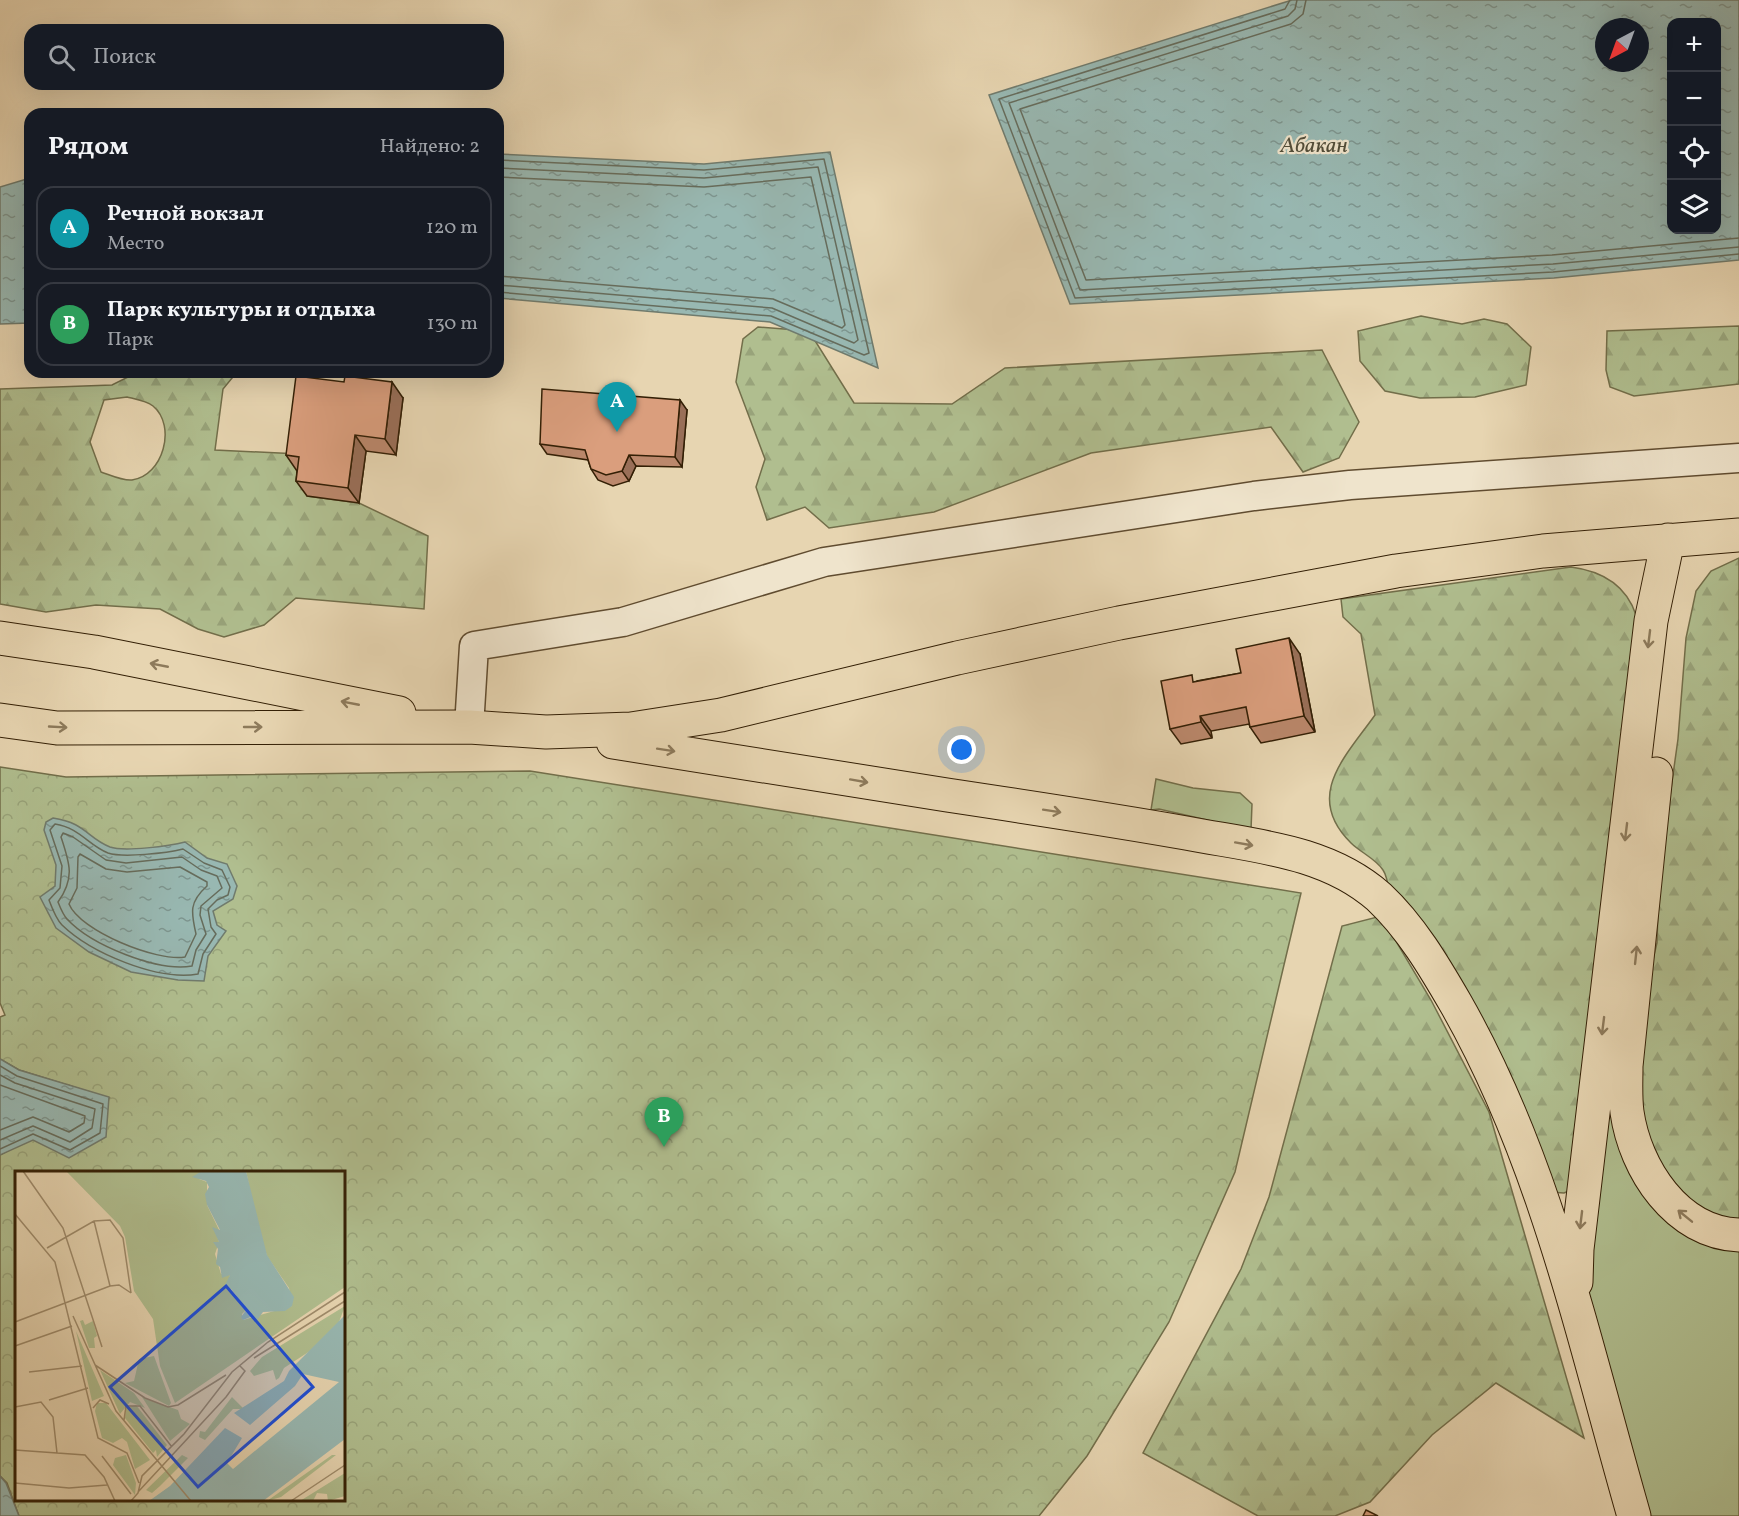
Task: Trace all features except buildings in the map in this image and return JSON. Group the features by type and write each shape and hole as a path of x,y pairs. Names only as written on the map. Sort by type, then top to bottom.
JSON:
{"main road":[{"path":"0,720 57,728 469,727 546,732 587,732 677,723 1015,645 1396,571 1543,551 1739,535"},
{"path":"1668,540 1672,621 1631,1007 1626,1066 1627,1113 1639,1154 1672,1204 1698,1226 1715,1232 1739,1235"},
{"path":"1582,1336 1577,1305 1577,1249 1651,621 1668,540"},
{"path":"0,638 94,652 469,727"},
{"path":"546,732 1128,823 1300,854 1343,872 1379,898 1408,930 1447,989 1487,1062 1538,1183 1634,1516"}],"street":[{"path":"469,727 474,646 623,622 824,562 1266,494 1350,485 1739,458"}],"green space":[{"path":"1421,316 1462,324 1484,319 1507,324 1531,347 1526,385 1475,397 1420,398 1385,391 1360,361 1358,331"},
{"path":"1739,326 1739,384 1634,396 1610,387 1606,370 1607,331"},
{"path":"758,327 809,331 854,403 952,404 1005,368 1322,350 1359,422 1339,458 1303,472 1271,427 1091,453 934,512 829,528 805,507 767,520 756,487 765,459 736,382 743,339"},
{"path":"126,378 232,378 223,389 215,450 299,454 297,471 307,496 359,503 428,536 424,609 296,598 264,625 224,637 198,629 160,609 96,605 46,612 0,604 0,389 112,385","holes":["127,397 153,406 164,425 165,437 159,460 152,470 132,480 116,478 101,472 90,442 104,400"]},
{"path":"1739,558 1739,1221 1735,1221 1692,1206 1662,1169 1648,1138 1639,1093 1647,984 1657,943 1659,875 1678,739 1686,638 1696,591 1711,571"},
{"path":"1571,567 1593,572 1611,581 1626,595 1636,615 1574,1189 1564,1193 1550,1192 1391,901 1385,873 1376,862 1351,843 1337,826 1330,809 1330,793 1334,777 1342,761 1375,715 1361,634 1343,617 1341,599"},
{"path":"0,767 66,777 530,771 1301,893 1235,1172 1169,1322 1087,1456 1039,1516 19,1516 7,1483 0,1476 0,1155 109,1098 19,1070 0,1059 0,1017 5,1015 0,1003"},
{"path":"1156,779 1193,788 1240,793 1252,804 1251,830 1159,809 1151,810"},
{"path":"1381,916 1431,1000 1489,1112 1584,1438 1496,1383 1432,1435 1370,1502 1335,1516 1258,1516 1143,1453 1241,1269 1269,1197 1342,926"},
{"path":"1605,1080 1667,1220 1683,1233 1709,1246 1739,1251 1739,1516 1647,1516 1591,1310 1588,1287"}],"water":[{"name":"Абакан","path":"1292,0 1739,0 1739,260 1554,278 1070,304 989,95"},
{"path":"830,152 878,368 770,322 504,299 504,154 704,164"},
{"path":"24,180 24,323 0,324 0,187"},
{"path":"53,818 73,823 110,847 136,849 185,842 207,858 227,864 237,886 233,899 213,911 217,925 226,931 208,956 204,981 178,980 131,972 89,952 56,928 40,897 55,886 56,865 44,830 46,822"},
{"path":"0,1059 19,1070 109,1097 106,1137 69,1158 33,1140 0,1155"},
{"path":"0,1476 6,1483 19,1516 0,1516"}],"place":[{"name":"Речной вокзал","path":"617,432"},
{"name":"Парк культуры и отдыха","path":"664,1147"}]}
